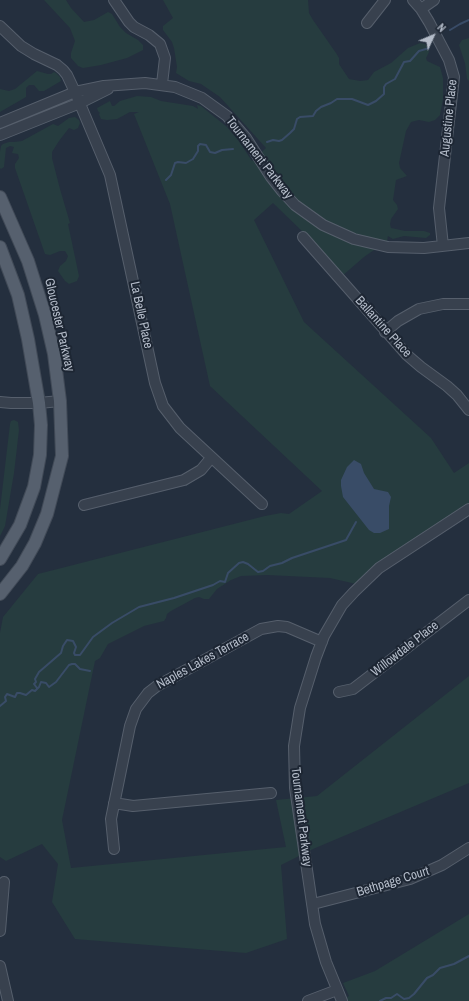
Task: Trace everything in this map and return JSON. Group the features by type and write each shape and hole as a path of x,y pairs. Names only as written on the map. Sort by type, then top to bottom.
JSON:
{"main road":[{"name":"Gloucester Parkway","path":"0,197 28,261 37,288 54,354 60,401 62,456 47,514 35,542 22,566 0,594"},
{"path":"0,247 18,295 24,318 34,369 39,403 40,425 40,455 34,487 20,525 0,559"}],"street":[{"path":"114,0 134,27 155,39 160,44 165,58 162,84"},
{"path":"368,23 384,0"},
{"name":"Augustine Place","path":"413,0 421,9 449,60 454,78 439,208 443,246"},
{"path":"421,9 434,0"},
{"name":"La Belle Place","path":"0,26 21,46 63,70 67,75 80,103 110,175 159,396 163,406 180,428 262,504"},
{"name":"Tournament Parkway","path":"0,123 75,92 104,86 132,83 162,84 188,91 202,98 227,116 246,138 271,177 282,191 295,204 322,225 354,239 388,247 424,248 469,244"},
{"name":"Tournament Parkway","path":"0,135 80,103 116,85"},
{"name":"Ballantine Place","path":"303,237 385,332 416,363 457,395 469,410"},
{"path":"385,332 398,320 419,309 443,304 469,304"},
{"path":"0,402 39,403 60,401"},
{"path":"84,505 184,480 201,470 211,458"},
{"name":"Tournament Parkway","path":"342,1001 336,990 319,937 312,904 295,788 294,746 300,708 322,642 332,620 342,606 379,568 469,509"},
{"name":"Willowdale Place","path":"339,692 353,689 469,600"},
{"name":"Naples Lakes Terrace","path":"114,850 111,819 132,717 141,700 157,686 261,629 270,626 287,628 322,642"},
{"path":"114,803 132,806 271,793"},
{"name":"Bethpage Court","path":"312,904 410,879 442,865 469,848"},
{"path":"0,932 4,882"},
{"path":"0,966 8,1001"},
{"path":"308,1001 336,990"}],"green space":[{"path":"44,0 66,0 84,22 94,20 108,12 112,14 120,27 126,33 138,40 143,45 143,50 127,58 101,65 83,68 78,66 71,58 75,41 70,28"},
{"path":"163,0 308,0 309,13 336,53 339,58 339,64 349,79 360,81 368,80 374,72 391,63 408,48 420,43 427,46 429,52 426,58 427,61 440,67 443,78 443,99 440,115 435,120 429,122 419,120 411,122 406,131 399,163 400,168 407,176 396,180 393,200 398,209 391,219 390,224 391,228 405,231 424,231 430,233 430,235 426,238 404,236 393,239 388,236 387,241 364,257 342,276 306,235 273,203 254,220 304,322 431,438 454,473 469,463 469,514 378,575 365,586 330,578 267,575 241,576 231,580 217,589 209,599 199,597 195,598 171,611 167,614 164,621 144,626 108,644 100,658 95,661 62,820 71,868 286,847 276,800 317,796 469,676 469,783 313,849 281,865 287,939 246,953 75,939 52,902 58,864 42,844 6,861 0,857 0,633 3,617 38,574 265,516 281,513 289,514 322,491 210,386 170,204 134,114 139,112 130,112 117,119 107,120 101,119 97,108 110,101 112,106 114,106 120,101 137,96 151,97 161,101 193,106 198,109 197,105 201,106 227,127 252,161 266,148 220,97 201,84 189,81 176,73 177,67 174,48 172,42 163,30 163,26 173,18"},
{"path":"469,38 469,81 467,79 465,63 459,45 462,40"},
{"path":"37,71 48,74 54,72 60,77 61,81 44,91 39,91 34,85 29,85 26,88 26,97 0,112 0,89 9,91 15,89"},
{"path":"75,117 80,123 78,128 74,130 69,128 52,152 52,158 70,223 68,224 79,276 77,281 69,284 58,271 68,256 65,251 60,251 50,255 45,254 15,168 15,164 19,158 18,154 12,153 14,147 10,146 6,148 4,167 1,169 0,152 3,144 22,141 53,124 58,126 69,118"},
{"path":"14,420 18,422 19,430 14,473 5,526 0,536 0,509 10,424 11,421"},
{"path":"469,914 469,1001 340,1001 349,996 343,983 375,971"}],"water":[{"path":"354,460 361,464 364,473 374,489 388,492 391,497 389,506 389,529 380,533 374,533 369,530 343,497 341,480 347,467"}],"waterway":[{"path":"450,30 469,20"},
{"path":"267,142 282,140 294,129 297,119 300,117 313,116 321,107 337,99 352,99 368,105 376,101 384,94 384,87 386,84 395,79 404,62 410,61 419,51 429,48"},
{"path":"166,180 171,175 175,163 186,163 193,159 200,144 206,145 210,152 215,153 222,150 233,149"},
{"path":"37,688 34,684 39,672 61,653 67,640 73,641 76,647 74,653 75,655 80,655 93,637 112,623 139,607 174,598 213,585 220,581 225,582 228,573 239,563 243,562 248,564 258,572 263,571 270,566 346,540 356,522"},
{"path":"0,706 6,701 5,697 7,694 15,697 17,693 26,695 32,690 35,691 41,682 46,683 49,687 56,682 69,665 75,664 80,669 90,671"},
{"path":"380,1001 386,998 391,998 397,994 404,999 409,998 427,978 433,975 440,968 454,964 469,956"}]}
